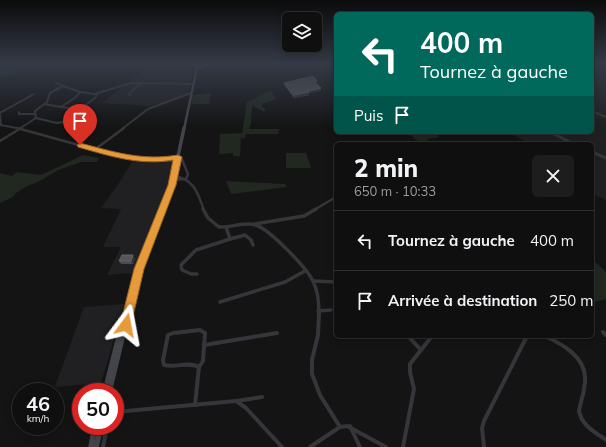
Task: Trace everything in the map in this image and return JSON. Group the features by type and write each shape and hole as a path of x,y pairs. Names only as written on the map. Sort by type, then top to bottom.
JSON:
{"main road":[{"path":"107,383 126,310 142,260 174,178 191,93 194,86"},
{"path":"111,383 131,296"},
{"path":"91,447 93,435"},
{"path":"96,447 99,435"}],"street":[{"path":"58,85 80,92 95,94 124,85"},
{"path":"130,95 129,94 139,85"},
{"path":"174,85 194,86"},
{"path":"36,118 34,111 48,100 50,93 63,86"},
{"path":"61,107 76,97 80,92"},
{"path":"94,150 148,109 191,93"},
{"path":"34,94 0,113 0,125 20,128 94,150 120,156 177,162"},
{"path":"58,124 67,120 96,97 95,94"},
{"path":"44,104 79,110"},
{"path":"19,112 19,114 34,114"},
{"path":"594,112 606,117"},
{"path":"0,141 36,118 61,126"},
{"path":"553,134 567,142"},
{"path":"594,153 606,158"},
{"path":"160,160 179,157 188,174 186,179"},
{"path":"174,178 186,179 193,185 211,221 218,227 245,223 254,224 304,216 334,198"},
{"path":"254,224 279,242 313,281 318,311 318,332 312,372 324,400 340,427"},
{"path":"226,227 230,239"},
{"path":"197,274 191,274 180,269 181,265 198,249 245,235 253,245"},
{"path":"220,302 285,282 305,271"},
{"path":"313,281 334,282"},
{"path":"318,311 331,310"},
{"path":"195,405 200,367 203,361 205,333 202,330 203,324"},
{"path":"185,332 186,326"},
{"path":"171,328 170,334 166,340 163,360 164,365 169,367 191,364 200,367"},
{"path":"170,334 202,330"},
{"path":"204,345 232,341 249,336 277,333"},
{"path":"410,338 421,350"},
{"path":"403,447 414,389 410,372 410,364 430,338"},
{"path":"484,447 482,428 484,421 526,338"},
{"path":"548,338 569,350 581,363 585,378 579,416 587,427 606,440"},
{"path":"124,411 236,402 262,397"},
{"path":"236,402 246,408 282,447"},
{"path":"350,426 360,447"},
{"path":"310,447 340,427 350,426 386,447"},
{"path":"102,447 105,435"}],"shaded area":[{"path":"125,85 190,85 189,92 173,100 150,106 102,103"},
{"path":"594,85 606,85 606,200 594,195 594,142 523,142 525,141 511,134 594,134"},
{"path":"271,90 276,99 263,104 262,107 266,109 264,112 252,105 251,124 249,129 279,129 278,134 246,134 245,138 241,138 240,156 233,156 233,153 219,154 220,134 242,133 247,102"},
{"path":"211,93 209,104 191,104 193,95"},
{"path":"409,134 436,134 439,137 427,139 429,142 419,142"},
{"path":"286,153 306,153 311,168 286,168"},
{"path":"83,155 99,158 97,162 81,162 58,170 38,182 27,186 16,193 13,197 0,203 0,173 12,176 17,172 41,175"},
{"path":"135,157 173,160 168,184 132,273 107,275 121,247 103,247 121,209 101,208"},
{"path":"226,181 285,184 287,187 231,194"},
{"path":"594,261 606,272 606,299 594,302"},
{"path":"124,304 101,383 72,383 72,386 64,386 64,383 56,383 84,307"}],"building":[{"path":"286,85 318,85 321,88 308,91 309,92 294,95"},
{"path":"122,255 133,255 131,261 119,261"}],"route":[{"path":"80,145 99,152 135,158 160,160 174,159 178,157 172,185 139,269 131,296 126,325"}]}
